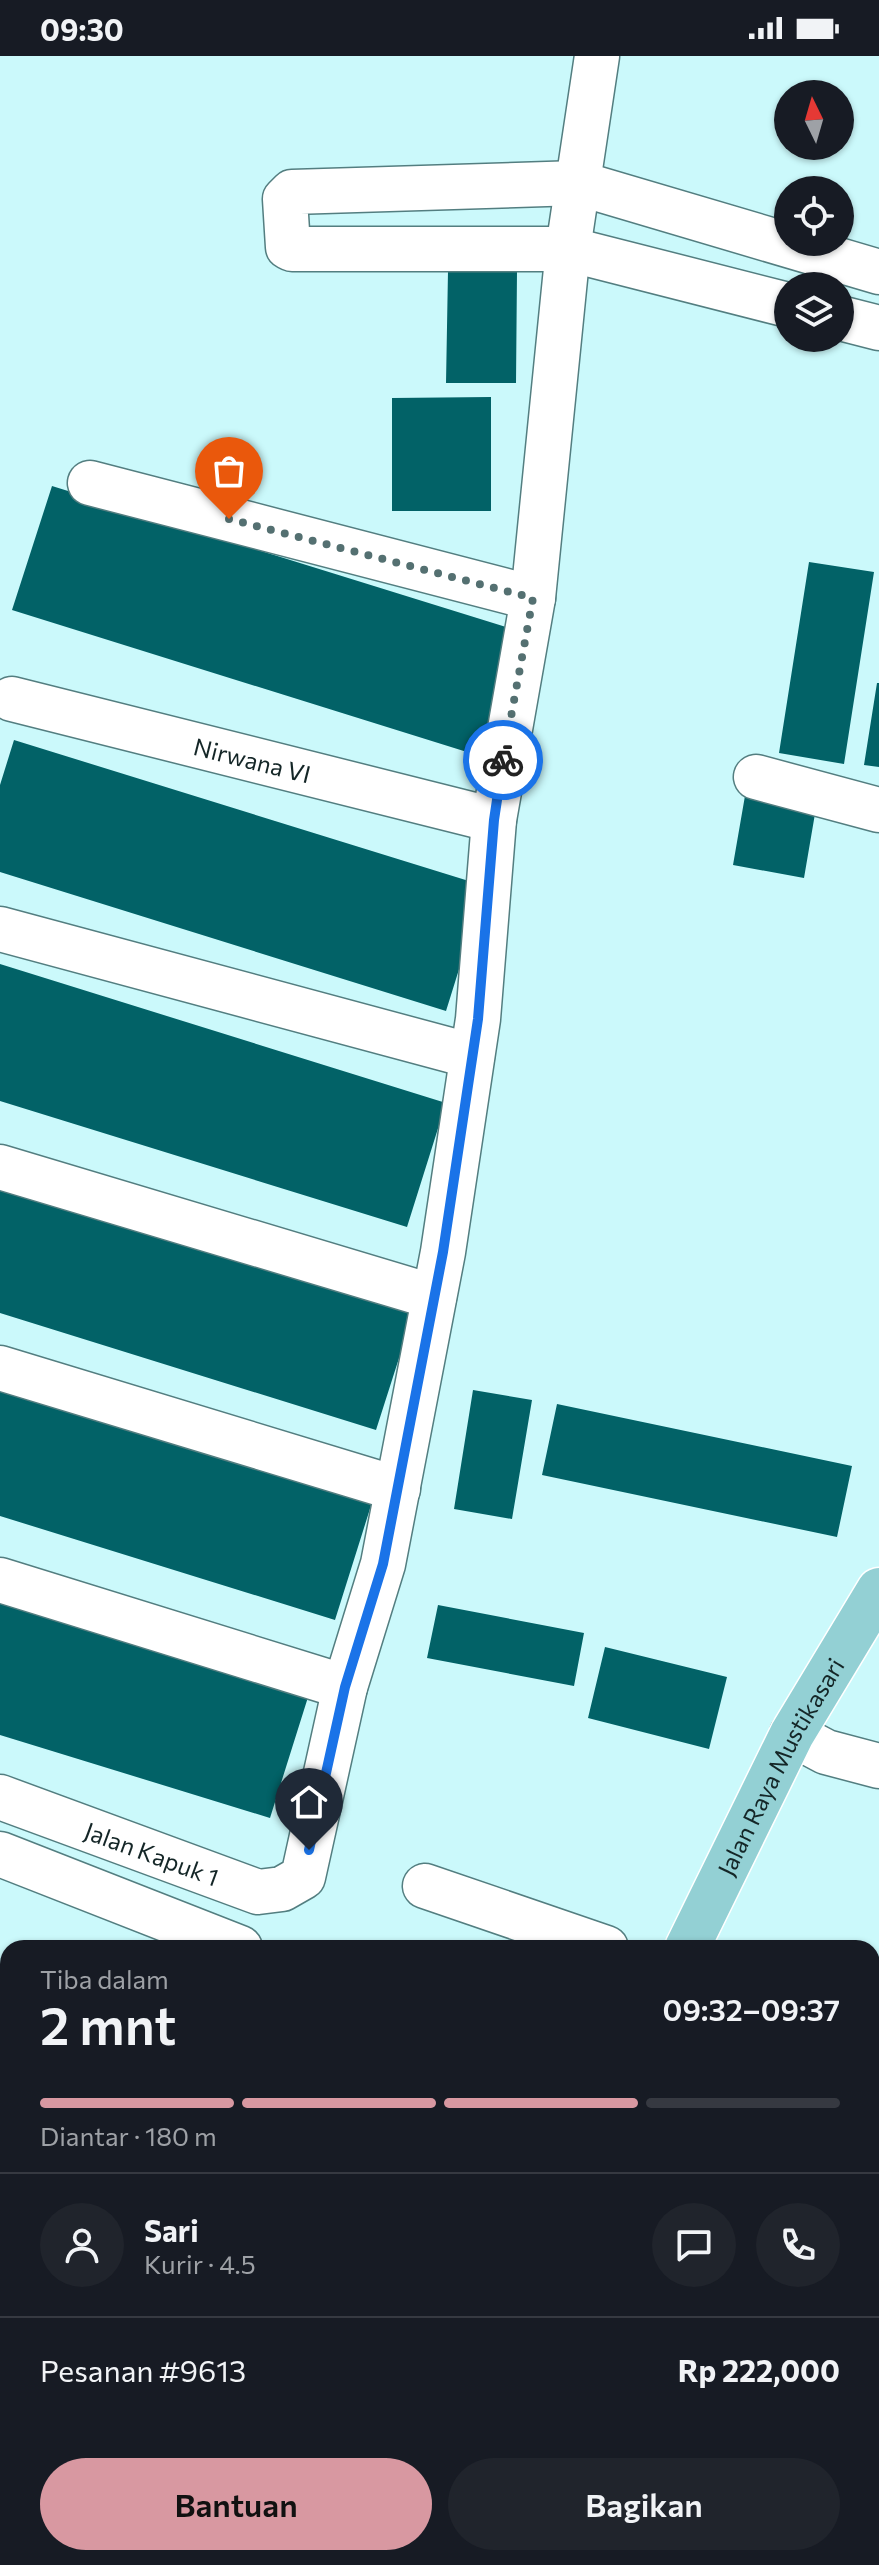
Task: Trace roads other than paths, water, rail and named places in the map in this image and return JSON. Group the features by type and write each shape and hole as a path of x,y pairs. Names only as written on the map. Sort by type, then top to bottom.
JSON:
{"main road":[{"name":"Jalan Raya Mustikasari","path":"691,1940 792,1734 879,1590"}],"street":[{"path":"0,1580 345,1687 383,1564 434,1297 472,1056 494,820 533,598 568,249 597,56"},
{"path":"774,301 568,249 292,249 288,247 285,199 292,192 578,183 879,272"},
{"path":"854,322 879,328"},
{"path":"90,483 533,598"},
{"name":"Nirwana VI","path":"12,699 494,820"},
{"path":"756,777 879,810"},
{"path":"0,929 472,1056"},
{"path":"0,1167 434,1297"},
{"path":"0,1368 398,1489"},
{"name":"Jalan Kapuk 1","path":"0,1797 258,1892 282,1889 303,1877 345,1687"},
{"path":"792,1734 826,1752 879,1766"},
{"path":"0,1854 220,1940"},
{"path":"425,1886 583,1940"}]}
